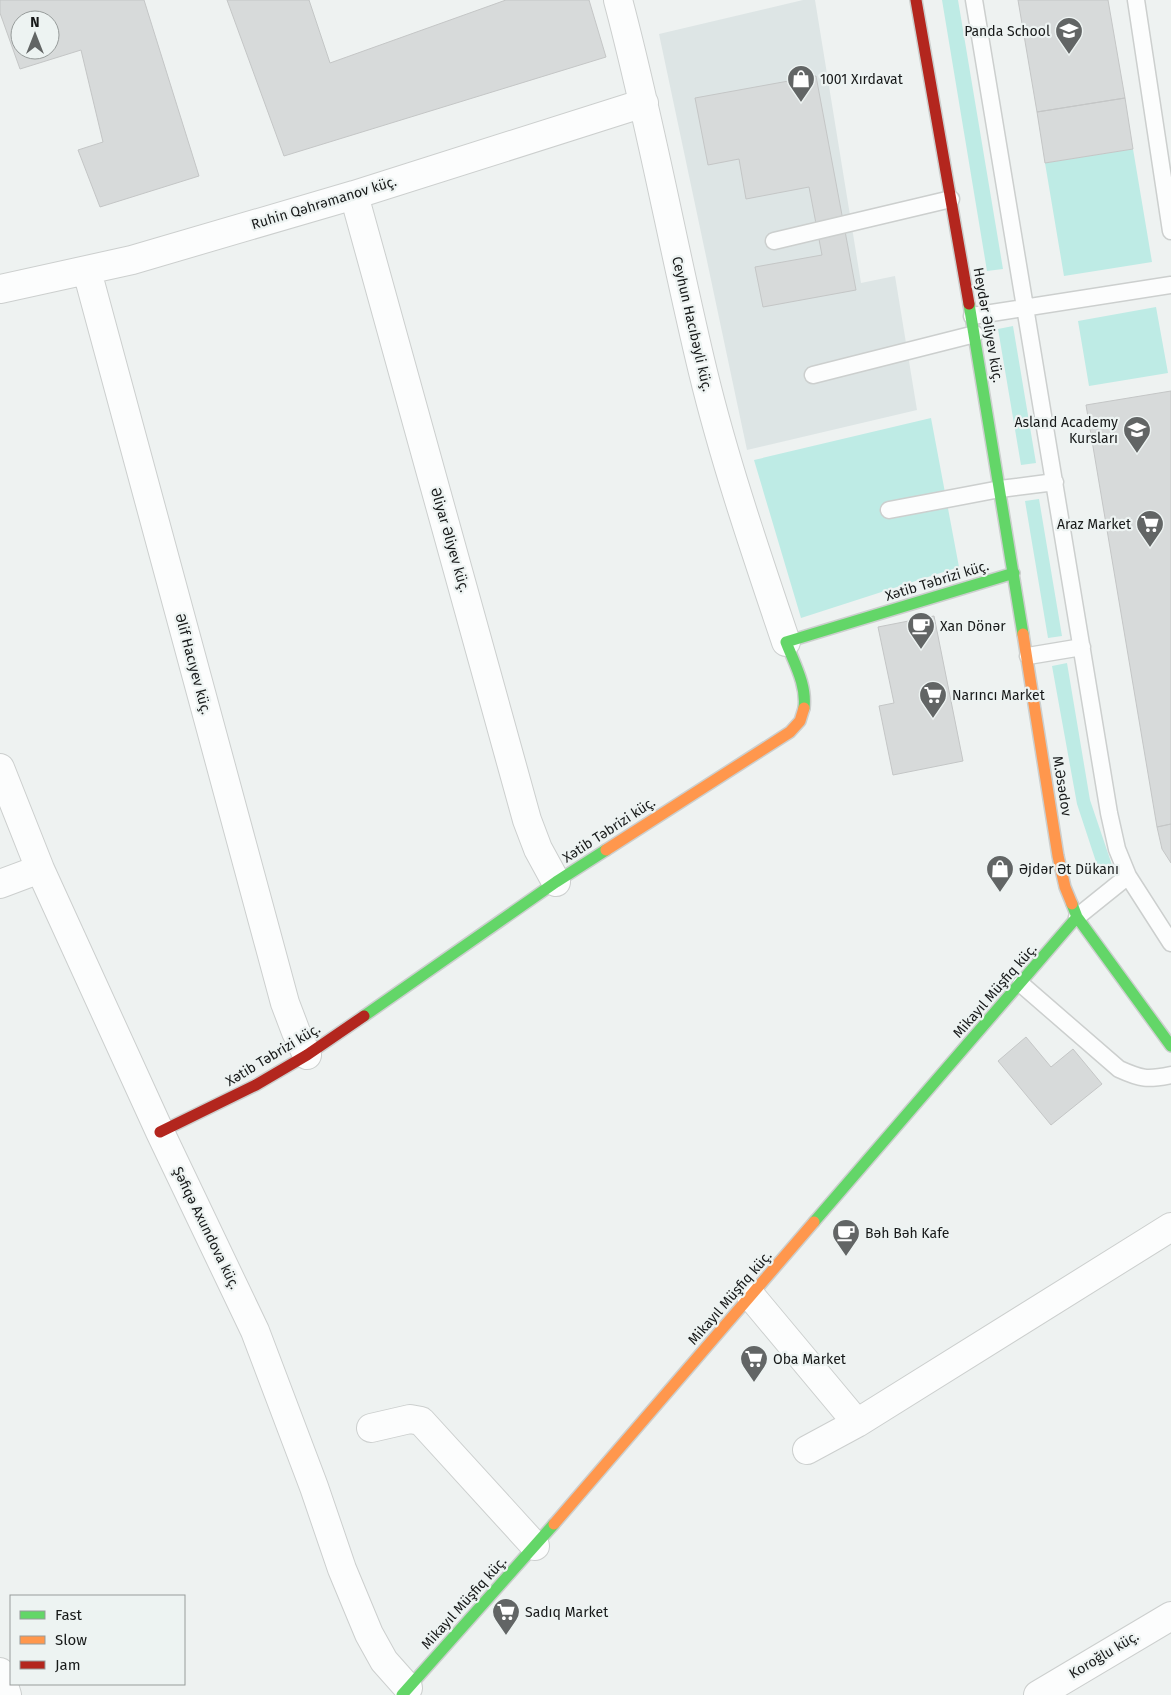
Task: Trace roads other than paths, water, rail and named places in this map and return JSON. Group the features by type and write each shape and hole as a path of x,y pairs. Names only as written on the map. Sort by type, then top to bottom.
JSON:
{"main road":[{"name":"Heydər Əliyev küç.","path":"916,0 972,316 1028,656"},
{"name":"Xətib Təbrizi küç.","path":"160,1132 256,1085 307,1055 556,882 790,732 801,720 805,705 804,692 786,642 1014,573"},
{"name":"M.Əsədov","path":"1028,656 1058,856 1065,887 1077,917"},
{"name":"Mikayıl Müşfiq küç.","path":"405,1692 535,1546 752,1296 1077,917"},
{"path":"1077,917 1171,1046"}],"street":[{"name":"Ceyhun Hacıbəyli küç.","path":"618,0 644,103 703,373 738,499 786,642"},
{"name":"Ruhin Qəhrəmanov küç.","path":"0,289 132,260 354,195 644,103"},
{"name":"Əliyar Əliyev küç.","path":"354,195 528,820 538,849 556,882"},
{"name":"Əlif Hacıyev küç.","path":"87,271 285,1003 307,1055"},
{"name":"Şəfiqə Axundova küç.","path":"0,768 40,869 160,1132 255,1330 311,1478 342,1569 369,1634 405,1692"},
{"path":"0,884 40,869"},
{"path":"807,1450 857,1424 1171,1227"},
{"path":"752,1296 857,1424"},
{"path":"371,1428 410,1419 421,1421 535,1546"},
{"name":"Koroğlu küç.","path":"1038,1695 1171,1616"},
{"path":"0,1672 7,1695"}],"lane":[{"path":"974,0 1109,813 1117,849 1128,876 1171,944"},
{"path":"1136,0 1165,154 1171,231"},
{"path":"774,241 951,199"},
{"path":"972,316 1171,285"},
{"path":"814,375 975,334"},
{"path":"889,510 1000,489 1055,482"},
{"path":"1028,656 1082,647"},
{"path":"1077,917 1128,876"},
{"path":"1021,984 1119,1069 1134,1076 1151,1079 1171,1075"}],"place":[{"name":"Panda School","path":"1069,55"},
{"name":"1001 Xırdavat","path":"801,103"},
{"name":"Asland Academy Kursları","path":"1137,454"},
{"name":"Araz Market","path":"1150,548"},
{"name":"Xan Dönər","path":"921,650"},
{"name":"Narıncı Market","path":"933,719"},
{"name":"Əjdər Ət Dükanı","path":"1000,893"},
{"name":"Bəh Bəh Kafe","path":"846,1257"},
{"name":"Oba Market","path":"754,1383"},
{"name":"Sadıq Market","path":"506,1636"}]}
